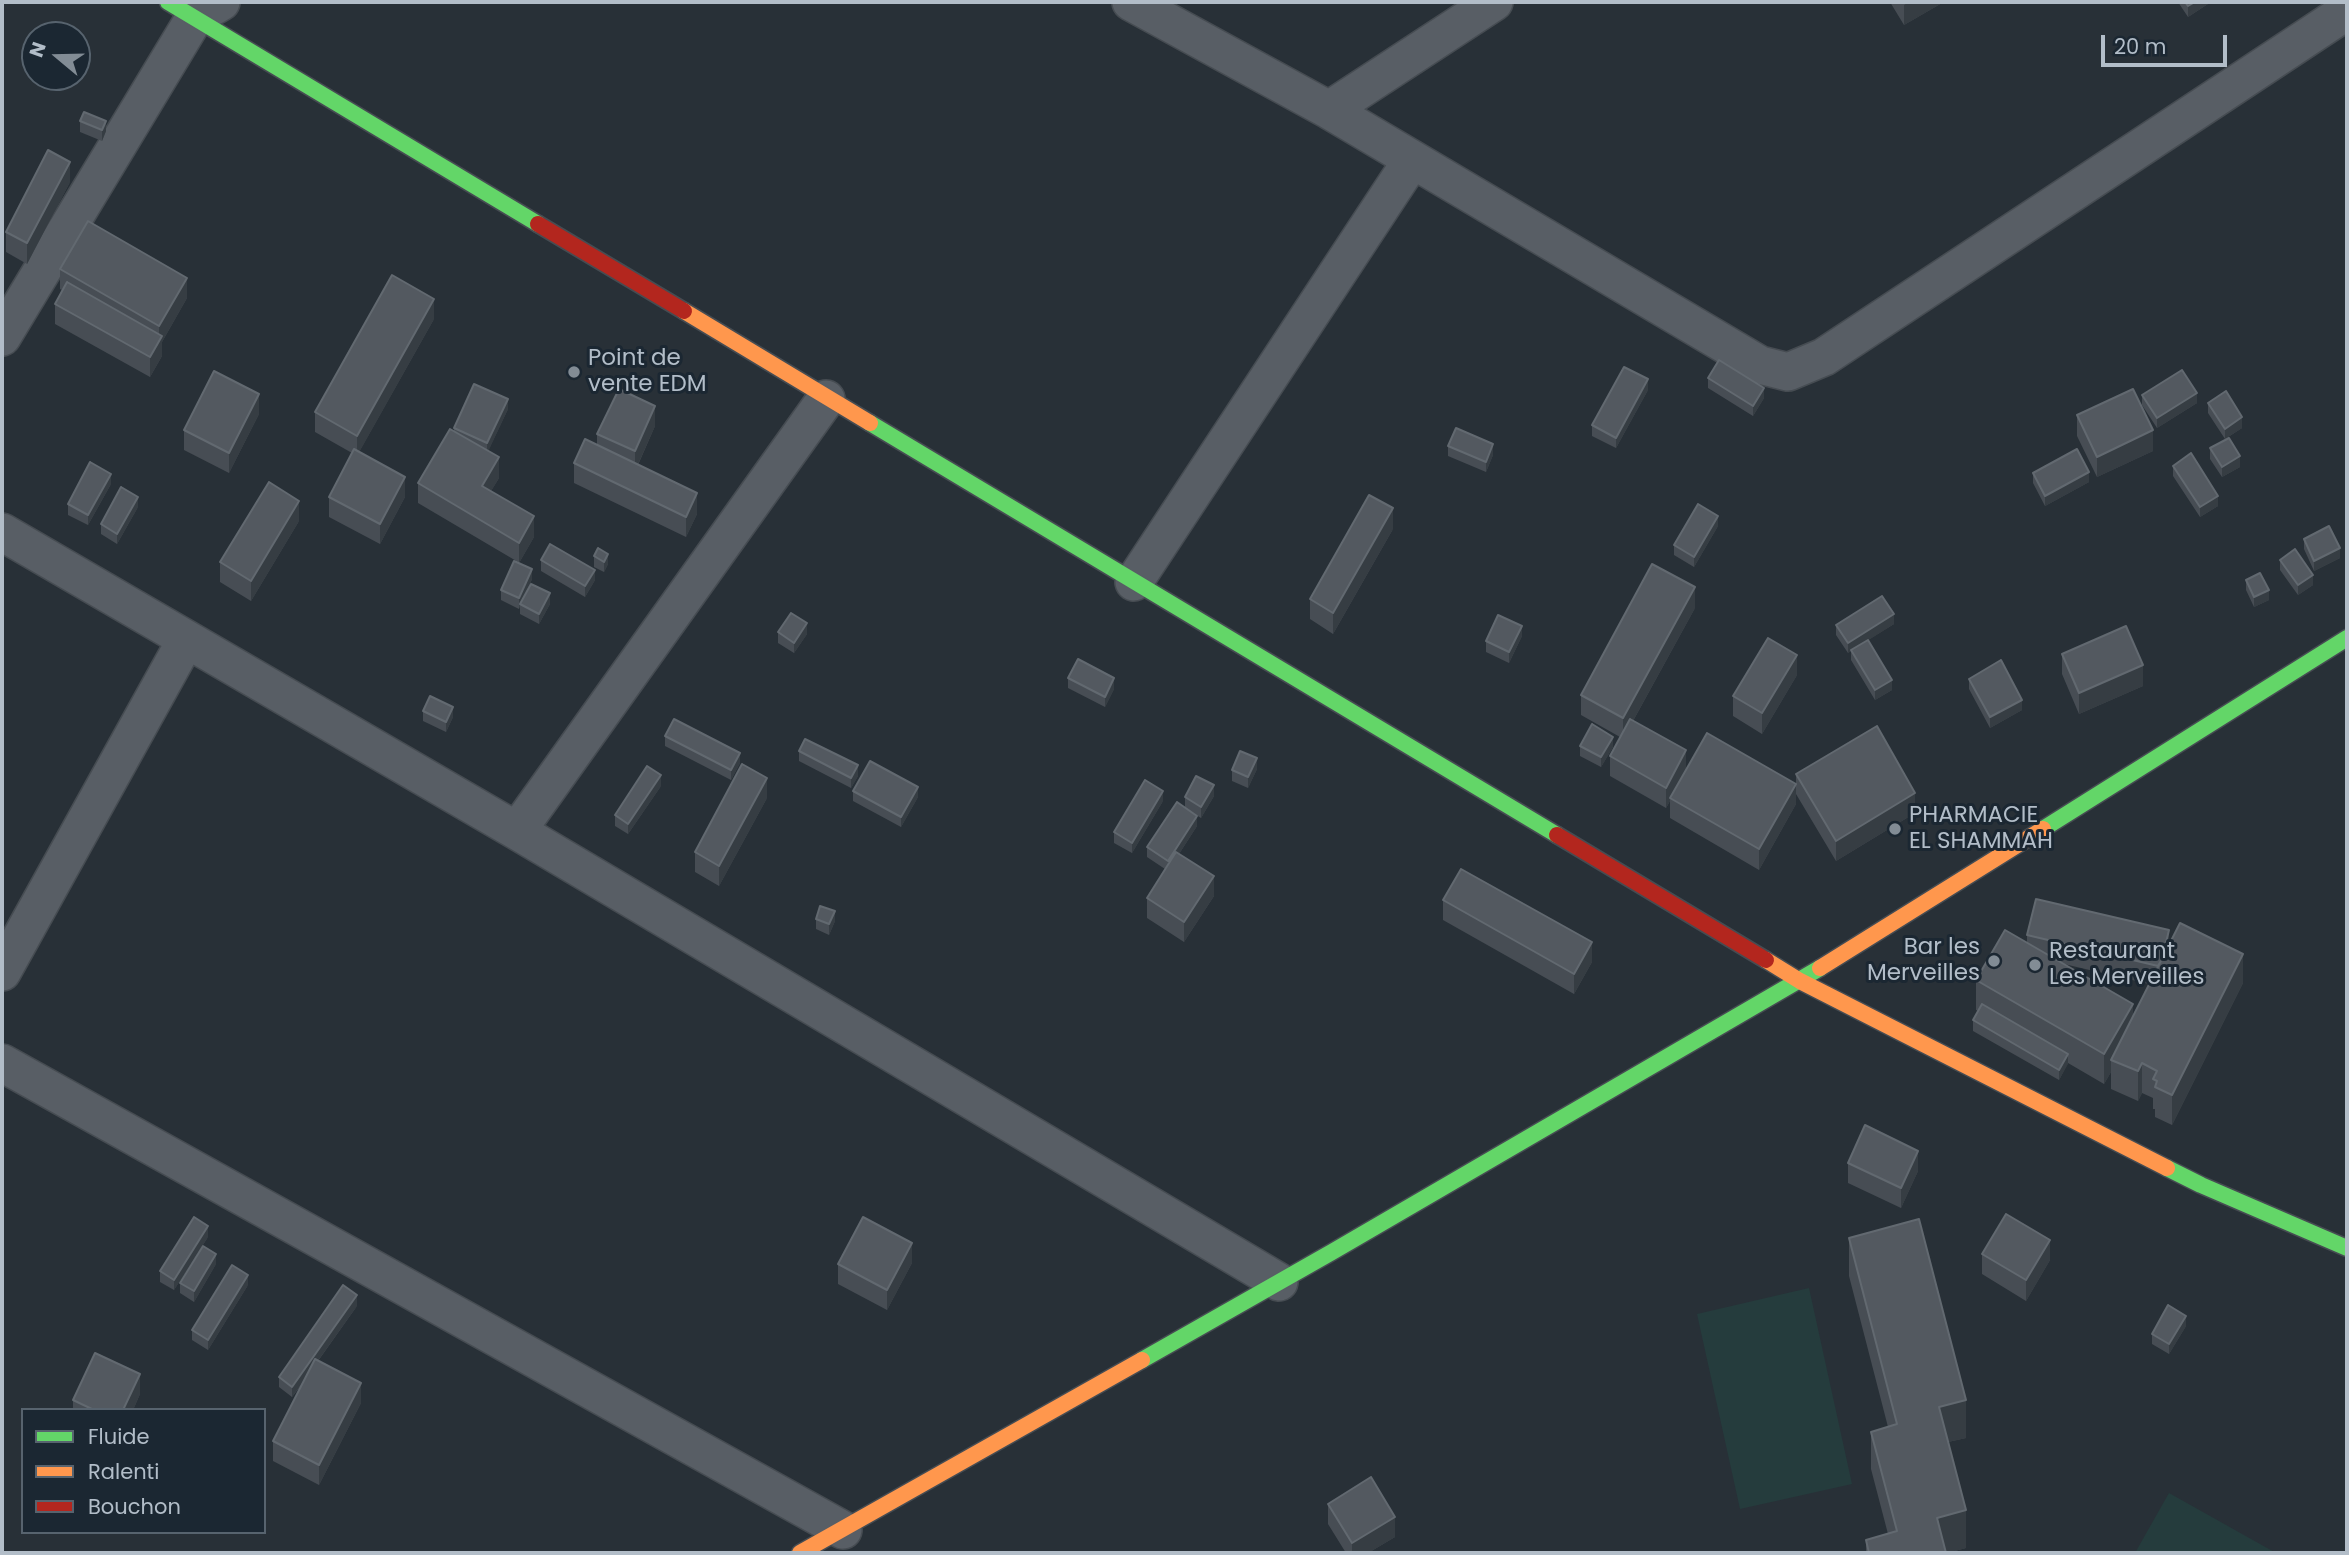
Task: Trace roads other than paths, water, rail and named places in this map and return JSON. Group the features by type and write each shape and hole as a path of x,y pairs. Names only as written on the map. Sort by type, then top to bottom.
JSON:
{"street":[{"path":"1131,2 1189,16 1329,110 1412,160 1760,365 1788,372 1824,357 2345,10"},
{"path":"1329,110 1494,2"},
{"path":"2,337 195,7 826,399 1800,981 2201,1185 2347,1248"},
{"path":"1134,582 1412,160"},
{"path":"517,831 826,399"},
{"path":"2,532 517,831 1279,1282"},
{"path":"800,1553 1279,1282 1800,981 2347,638"},
{"path":"2,972 186,640"},
{"path":"2,1063 843,1530"}],"place":[{"name":"Point de vente EDM","path":"574,372"},
{"name":"PHARMACIE EL SHAMMAH","path":"1895,829"},
{"name":"Bar les Merveilles","path":"1994,961"},
{"name":"Restaurant Les Merveilles","path":"2035,965"}]}
